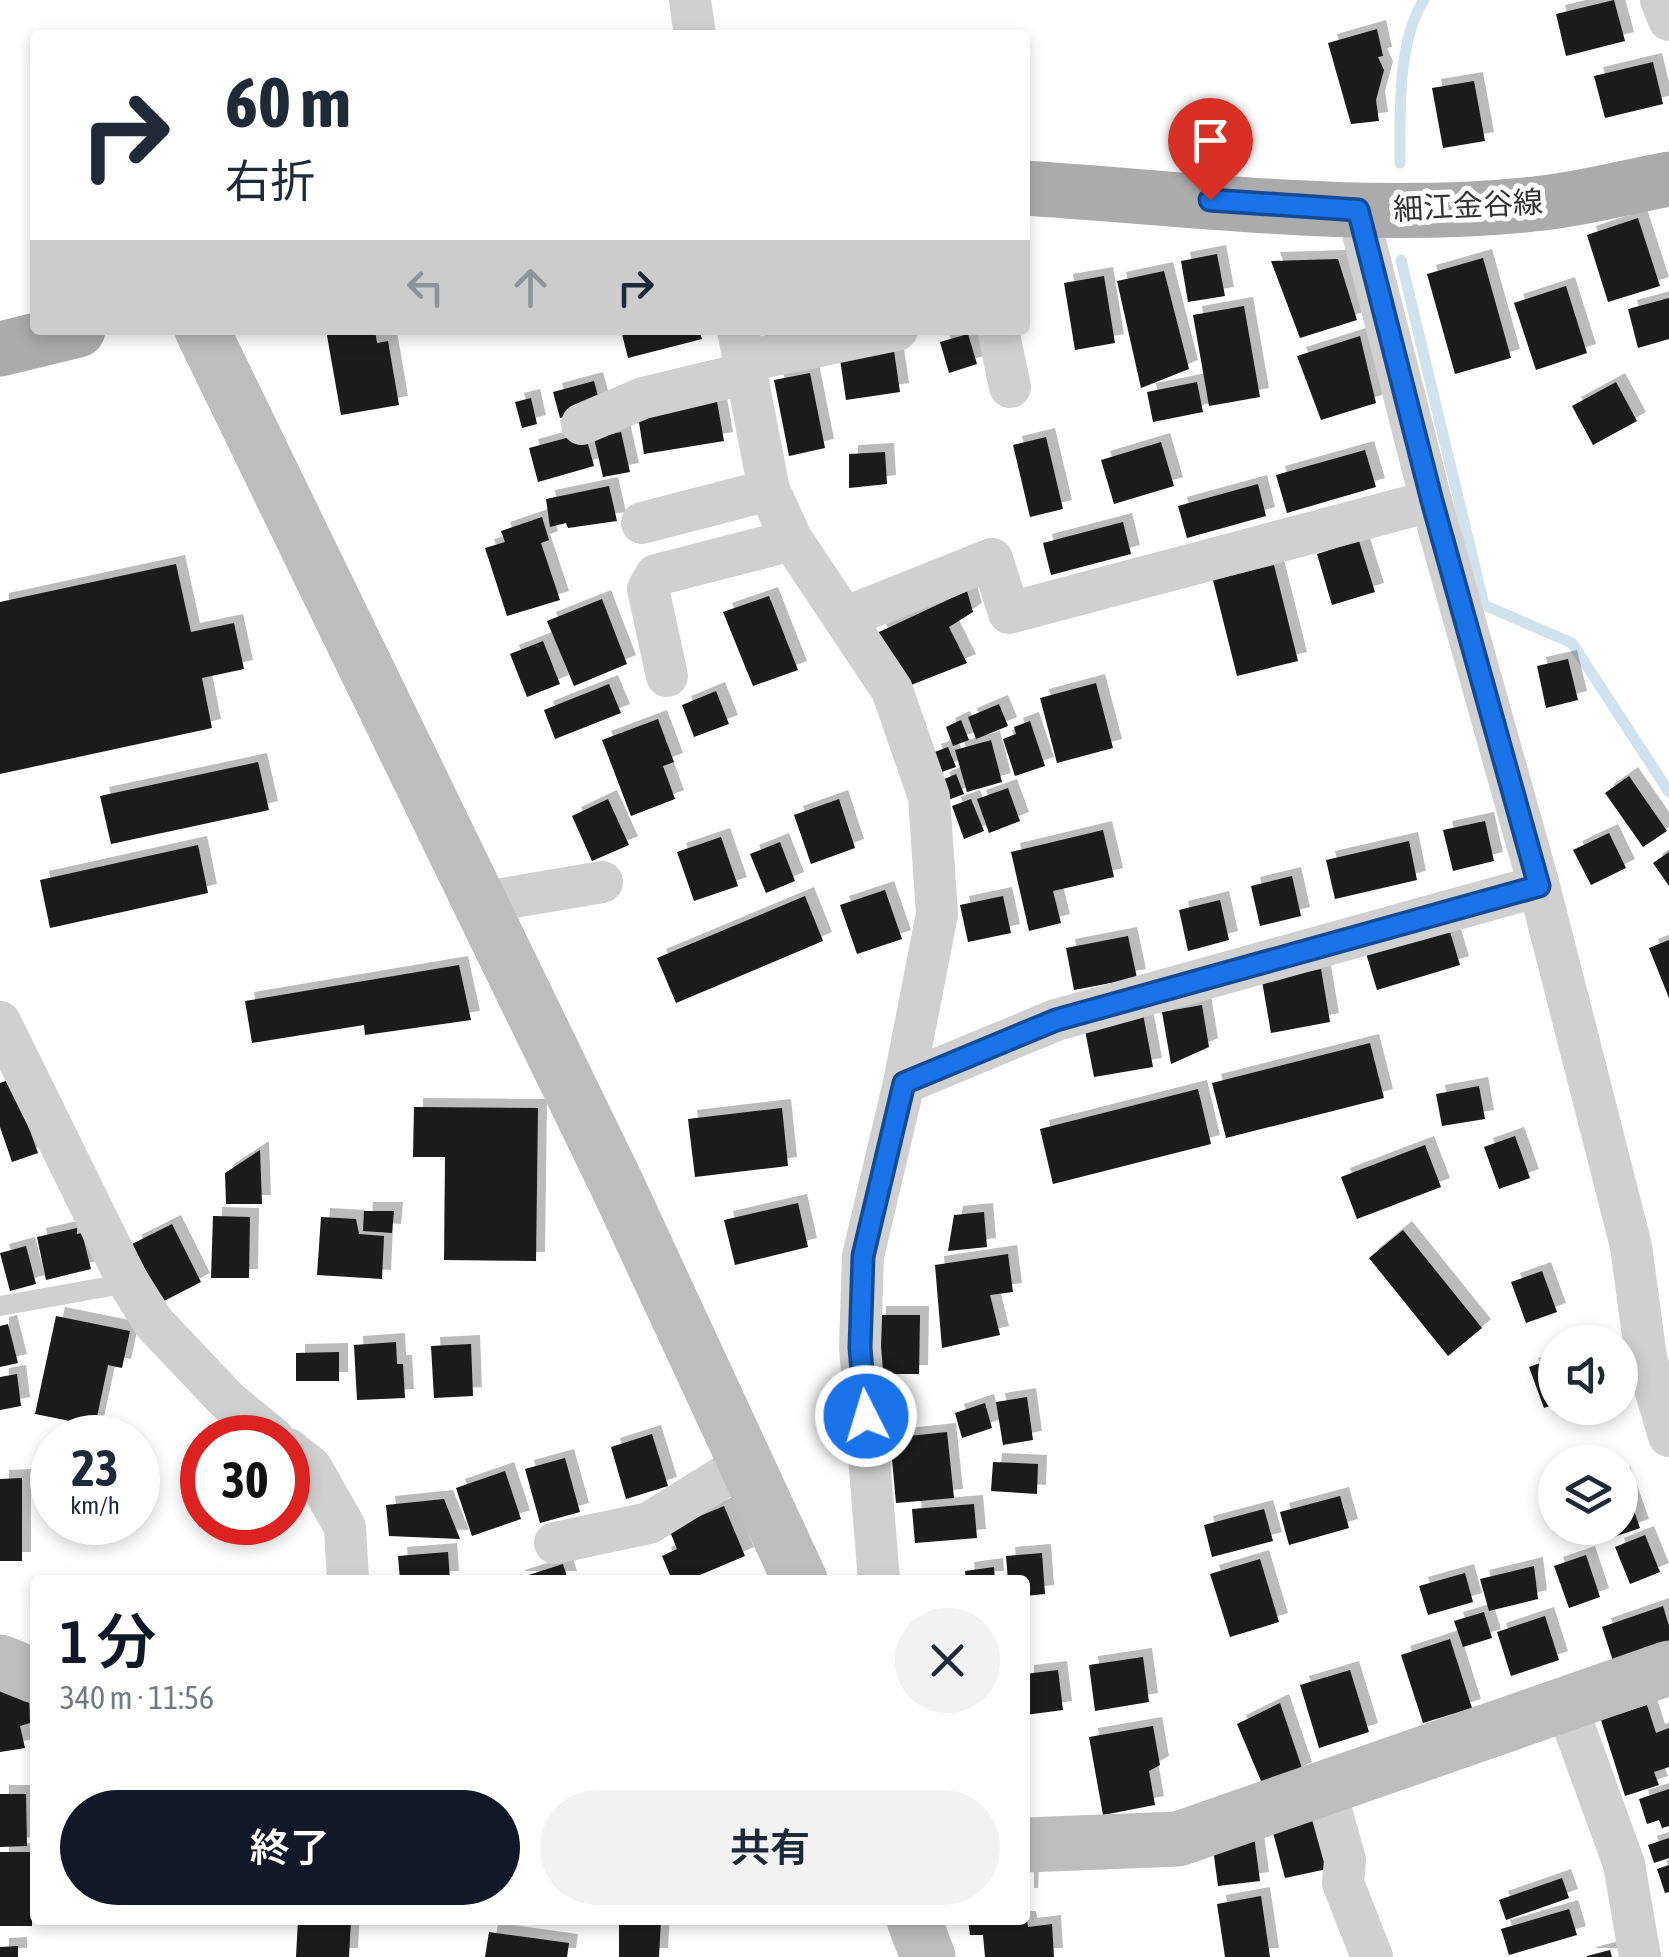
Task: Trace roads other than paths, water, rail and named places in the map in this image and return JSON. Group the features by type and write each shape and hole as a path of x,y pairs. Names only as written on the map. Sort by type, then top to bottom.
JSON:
{"main road":[{"name":"細江金谷線","path":"1030,188 1358,210 1433,211 1538,204 1669,178"},
{"path":"0,350 58,335"}],"street":[{"path":"690,0 695,30"},
{"path":"1661,0 1669,20"},
{"path":"1358,210 1632,1246 1646,1358 1669,1436"},
{"path":"204,335 618,1188 798,1575"},
{"path":"582,424 744,355 866,335"},
{"path":"999,335 1010,387"},
{"path":"744,355 769,490 792,540 892,690 929,798 937,914 904,1083 863,1256 860,1348 879,1575"},
{"path":"642,523 769,490"},
{"path":"844,618 992,560 1009,613 1432,501"},
{"path":"667,676 648,589 656,575 792,540"},
{"path":"479,903 602,882"},
{"path":"904,1083 1056,1020 1539,886"},
{"path":"0,1022 129,1283 154,1323 245,1415"},
{"path":"555,1544 649,1524 746,1462"},
{"path":"310,1466 345,1528 348,1575"},
{"path":"0,1662 30,1674"},
{"path":"1030,1845 1178,1839 1669,1668"},
{"path":"1566,1705 1624,1864 1640,1957"},
{"path":"1324,1788 1346,1860 1344,1882 1372,1957"},
{"path":"916,1925 928,1957"}],"lane":[{"path":"0,1306 129,1283"}],"waterway":[{"path":"1400,163 1405,57 1415,17 1424,0"},
{"path":"1401,260 1484,605 1572,643 1669,792"}]}
